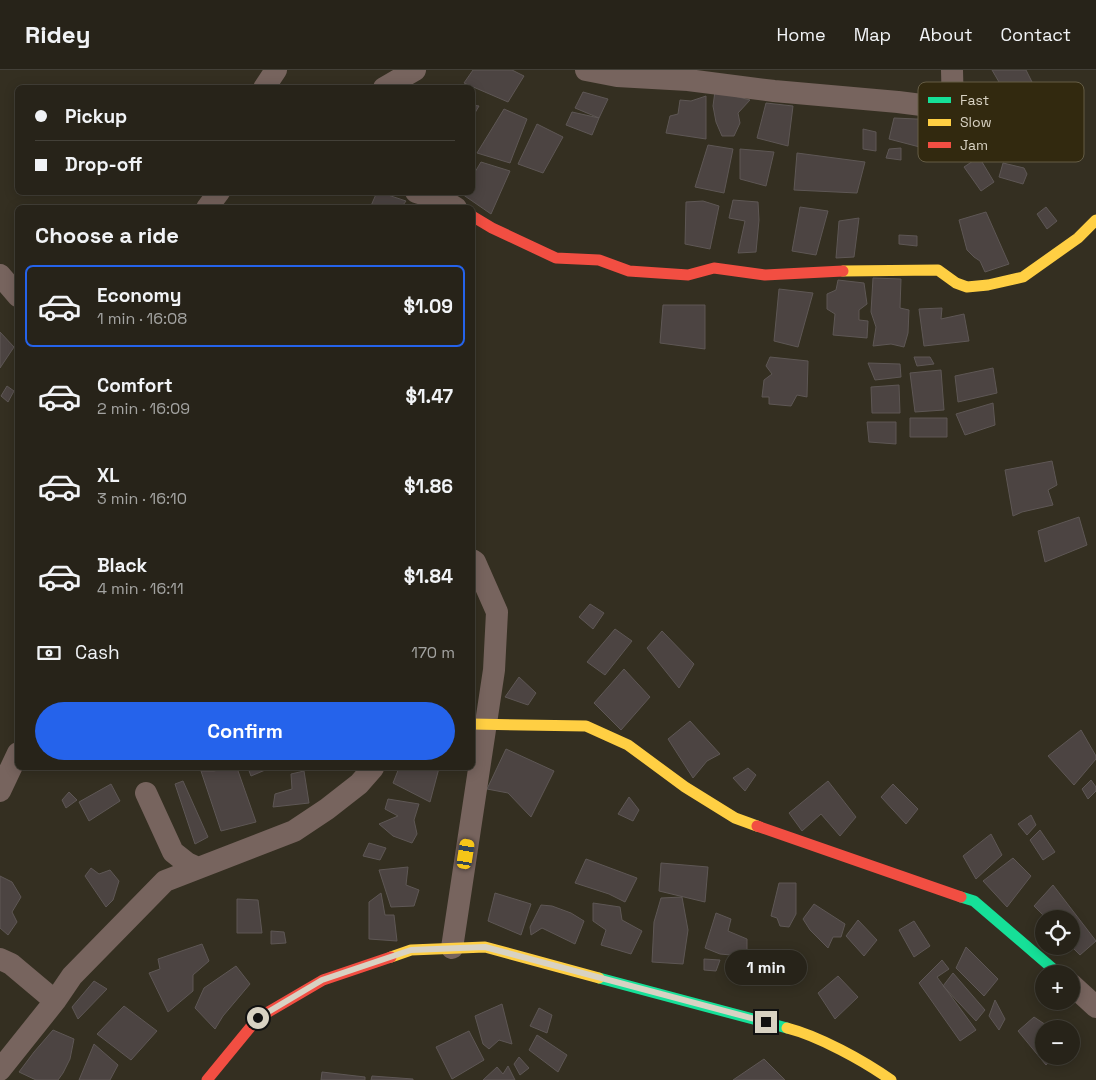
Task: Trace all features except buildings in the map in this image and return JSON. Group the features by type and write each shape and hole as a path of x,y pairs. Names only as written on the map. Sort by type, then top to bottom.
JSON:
{"street":[{"path":"266,85 276,70"},
{"path":"389,85 415,70"},
{"path":"586,70 617,76 657,74 774,91 918,105"},
{"path":"208,205 217,195"},
{"path":"426,195 451,205"},
{"path":"475,218 492,228 556,258 598,260 629,271 688,275 714,268 765,274 938,270 956,283 967,287 988,285 1023,277 1078,238 1096,220"},
{"path":"0,275 15,292"},
{"path":"475,562 497,612 494,670 479,723 475,756"},
{"path":"479,723 586,726 628,745 685,786 735,818 974,901 1049,965"},
{"path":"0,791 15,759"},
{"path":"0,1070 55,1002 72,976 165,881 294,831 328,809 359,784 371,770"},
{"path":"452,948 473,770"},
{"path":"146,793 173,852 187,863 198,868"},
{"path":"207,1080 258,1018 322,980 411,950 485,947 803,1032 875,1069 890,1080"},
{"path":"0,959 11,964 55,1002"},
{"path":"1080,992 1096,1007"}],"traffic: fast":[{"path":"961,897 974,901 1049,965"},
{"path":"599,978 787,1028"}],"traffic: slow":[{"path":"843,271 938,270 956,283 967,287 988,285 1023,277 1078,238 1096,220"},
{"path":"475,724 586,726 628,745 685,787 735,818 757,826"},
{"path":"391,957 411,950 485,947 599,978"},
{"path":"787,1028 841,1050 891,1080"}],"traffic: jam":[{"path":"475,218 492,228 556,258 599,260 629,271 688,275 714,268 765,275 843,271"},
{"path":"757,826 961,897"},
{"path":"207,1080 258,1018 323,980 391,957"}],"route":[{"path":"258,1018 322,980 411,950 485,947 766,1022"}]}
